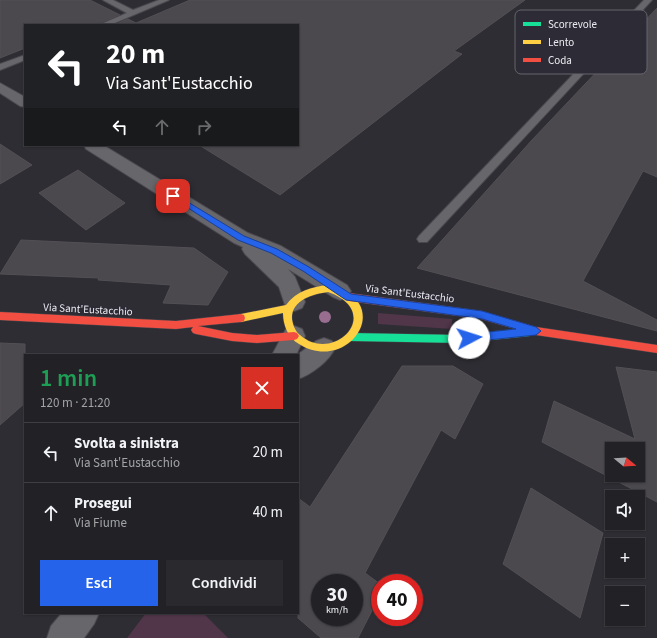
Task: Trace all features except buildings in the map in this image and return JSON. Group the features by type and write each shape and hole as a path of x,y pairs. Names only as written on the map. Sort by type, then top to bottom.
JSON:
{"street":[{"path":"0,87 24,102"},
{"path":"94,146 241,238 274,251 345,294 356,308 358,321 351,337"},
{"path":"241,238 288,283 292,305 288,322 289,345"},
{"path":"292,305 303,294 315,289 328,288 345,294"},
{"name":"Via Sant'Eustacchio","path":"345,294 482,315 536,331 657,349"},
{"name":"Via Sant'Eustacchio","path":"0,316 176,325 233,320 292,305"},
{"name":"Via Sant'Eustacchio","path":"176,325 232,337 324,348 344,343 351,337 466,338 536,331"},
{"path":"299,367 324,348"},
{"path":"63,638 82,614"}],"lane":[{"path":"107,0 133,13"},
{"path":"106,24 164,0"},
{"path":"639,10 648,0"},
{"path":"0,67 24,57"},
{"path":"423,239 578,74"}],"shaded area":[{"path":"378,313 452,319 452,329 378,324"},
{"path":"145,614 204,614 228,638 127,638"}],"traffic: fast":[{"path":"351,337 461,339 529,332"}],"traffic: slow":[{"path":"328,288 345,295 352,301 356,308 357,323 350,337 344,342 330,347 312,346 301,341 294,335 288,322 288,314 290,307 302,296 310,292 328,288"},
{"path":"241,318 290,308"}],"traffic: jam":[{"path":"349,297 481,315 536,331 657,349"},
{"path":"0,316 176,325 241,318"},
{"path":"196,330 232,337 257,339 294,336"}],"route":[{"path":"173,196 241,238 274,251 306,269 349,297 482,315 536,331 469,338"}]}
